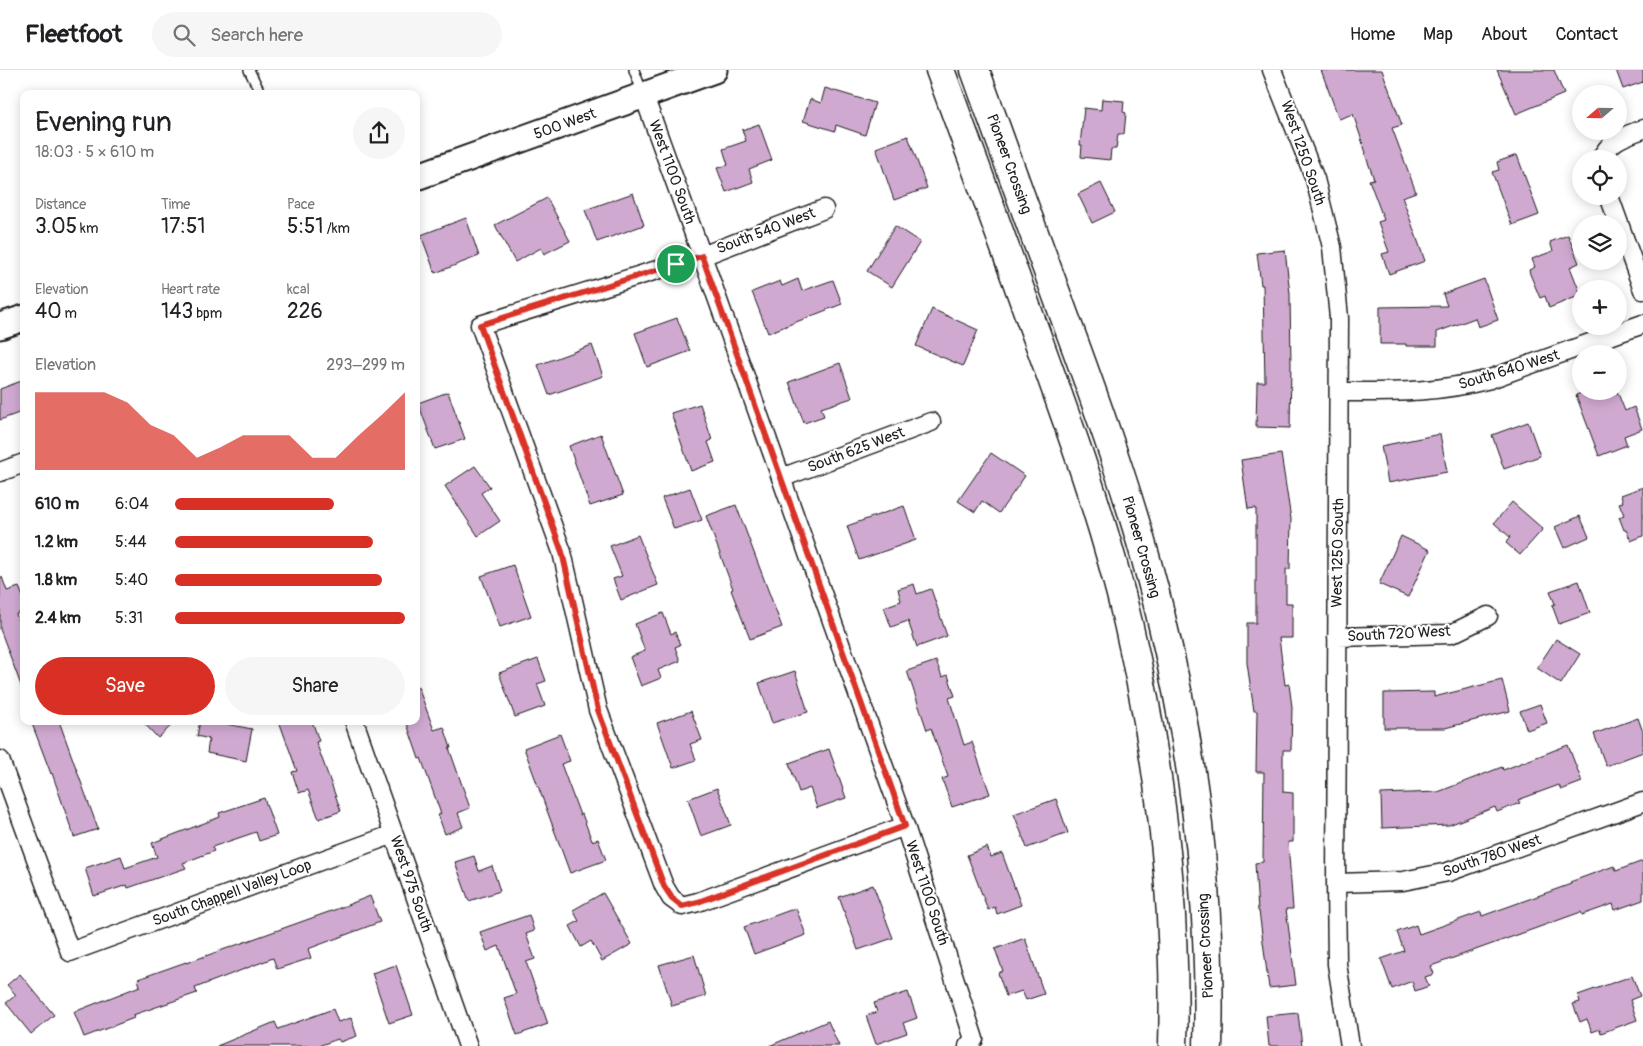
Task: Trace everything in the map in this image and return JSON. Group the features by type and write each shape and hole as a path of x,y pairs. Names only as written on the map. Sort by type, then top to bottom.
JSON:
{"highway":[{"path":"940,70 1078,447 1128,622 1150,731 1167,855 1175,992 1173,1046"},
{"name":"Pioneer Crossing","path":"974,70 1110,442 1160,613 1183,723 1201,848 1209,990 1208,1046"}],"street":[{"name":"500 West","path":"420,176 714,70"},
{"name":"West 1250 South","path":"1272,70 1315,178 1332,247 1339,318 1337,964 1350,1046"},
{"name":"West 1100 South","path":"644,96 905,826 971,1043"},
{"path":"1606,150 1615,140 1643,129"},
{"path":"1612,205 1643,290"},
{"name":"South 540 West","path":"824,210 702,256 480,325 562,552 598,710 664,886 672,898 682,906 698,902 905,826"},
{"path":"0,326 20,319"},
{"name":"South 640 West","path":"1340,392 1408,392 1470,384 1643,324"},
{"name":"South 625 West","path":"781,478 931,422"},
{"path":"0,472 20,464"},
{"name":"South 720 West","path":"1337,637 1451,634 1488,616"},
{"name":"West 975 South","path":"355,725 465,1045"},
{"name":"South Chappell Valley Loop","path":"0,760 70,952 394,834"},
{"name":"South 780 West","path":"1336,882 1403,881 1448,872 1643,802"}],"lane":[{"path":"249,70 259,90"},
{"name":"West 1100 South","path":"634,70 644,96"}],"building":[{"path":"1321,70 1382,70 1402,125 1392,128 1416,192 1402,197 1425,261 1389,274 1382,254 1389,252 1378,222 1384,220 1369,180 1374,179 1353,114 1339,119"},
{"path":"1497,70 1554,70 1564,94 1516,114"},
{"path":"1616,70 1643,70 1643,82 1628,87 1628,85 1622,85"},
{"path":"825,88 875,103 865,135 836,125 835,131 803,121 810,99 821,103"},
{"path":"1102,99 1124,101 1123,112 1126,113 1124,134 1118,134 1116,149 1111,149 1110,160 1081,157 1082,145 1080,145 1084,108 1101,110"},
{"path":"759,124 772,160 749,169 753,182 726,192 717,168 728,165 723,149 746,141 742,130"},
{"path":"908,136 927,188 894,200 876,148"},
{"path":"1517,155 1539,215 1512,225 1492,172 1499,170 1497,162"},
{"path":"1101,183 1115,212 1092,223 1078,194"},
{"path":"633,193 644,225 597,242 585,210"},
{"path":"547,198 570,241 544,254 541,248 515,262 495,225"},
{"path":"466,218 479,256 435,273 421,235"},
{"path":"895,226 920,242 892,287 867,271"},
{"path":"1568,235 1572,245 1572,266 1570,267 1575,280 1572,280 1572,299 1549,308 1545,296 1540,298 1529,270 1535,267 1532,259 1553,251 1550,242"},
{"path":"1285,250 1290,294 1290,428 1256,427 1257,382 1265,382 1263,285 1261,285 1257,253"},
{"path":"798,279 802,291 833,280 842,304 768,333 752,292 780,281 782,286"},
{"path":"1484,279 1498,320 1478,327 1475,318 1437,332 1437,346 1380,344 1380,307 1447,306 1443,294"},
{"path":"932,309 978,330 963,366 916,346"},
{"path":"677,318 690,351 647,367 635,333"},
{"path":"592,345 603,376 549,395 538,365"},
{"path":"840,363 852,398 821,408 824,416 804,423 789,382"},
{"path":"20,382 20,412 0,420 0,389"},
{"path":"448,392 465,439 435,449 420,408 420,402"},
{"path":"1578,400 1621,400 1625,411 1634,407 1642,429 1624,436 1627,445 1599,456"},
{"path":"700,404 712,440 708,442 715,462 691,471 671,413"},
{"path":"1528,422 1540,456 1504,469 1492,435"},
{"path":"601,434 623,495 590,506 569,446"},
{"path":"1440,434 1447,472 1388,483 1381,446"},
{"path":"991,453 1025,476 999,513 982,501 975,512 958,501"},
{"path":"1281,454 1291,519 1290,569 1286,569 1286,603 1292,603 1292,638 1279,638 1285,685 1289,684 1292,707 1291,750 1283,750 1283,792 1293,793 1293,842 1288,842 1293,909 1286,909 1296,985 1269,988 1258,911 1255,863 1263,862 1264,772 1256,772 1257,711 1254,711 1247,663 1247,623 1256,623 1256,508 1248,509 1241,460"},
{"path":"475,466 490,487 481,493 500,521 478,536 445,486"},
{"path":"1643,487 1643,536 1631,541 1619,517 1624,515 1619,503 1623,502 1621,495"},
{"path":"690,488 702,520 674,529 662,498"},
{"path":"1512,502 1543,529 1520,555 1506,543 1510,537 1494,523"},
{"path":"736,505 782,627 750,639 706,516"},
{"path":"904,506 916,540 859,560 847,526"},
{"path":"1580,516 1589,537 1564,548 1555,527"},
{"path":"638,535 658,585 621,600 613,579 622,576 610,546"},
{"path":"1401,536 1430,550 1408,597 1379,584"},
{"path":"513,565 531,616 500,627 481,576"},
{"path":"0,577 2,577 7,591 19,587 20,589 20,612 16,614 20,626 20,683 0,629"},
{"path":"1579,581 1590,613 1559,624 1552,605 1555,604 1550,591"},
{"path":"914,584 917,594 931,589 947,636 917,647 908,621 891,627 884,607 901,601 898,589"},
{"path":"663,613 671,634 675,632 680,645 675,647 680,661 658,670 661,678 641,686 630,657 645,651 635,624"},
{"path":"1556,639 1580,654 1561,684 1537,668"},
{"path":"538,659 546,681 537,684 545,706 515,717 499,673"},
{"path":"936,661 942,677 948,675 955,696 949,698 964,745 972,742 990,794 952,807 942,779 948,777 931,728 927,730 907,671"},
{"path":"795,671 808,712 772,723 759,683"},
{"path":"1502,680 1510,711 1445,728 1384,728 1384,693 1434,692 1434,697"},
{"path":"420,692 434,730 444,727 451,748 449,748 470,808 458,813 463,827 445,834 438,815 441,814 421,758 419,759 407,725 420,725"},
{"path":"1540,704 1547,723 1527,730 1520,711"},
{"path":"691,711 702,740 690,744 696,760 673,768 657,723"},
{"path":"1638,718 1643,732 1643,752 1606,766 1594,734"},
{"path":"33,725 60,725 98,829 74,837"},
{"path":"146,725 172,725 158,738"},
{"path":"199,725 232,725 252,729 246,761 207,753 209,739 197,736"},
{"path":"280,725 313,725 319,741 316,742 341,811 319,819 308,790 299,793 292,772 297,771"},
{"path":"560,734 570,761 561,764 592,841 598,839 606,860 570,873 524,748"},
{"path":"1568,745 1582,782 1561,790 1559,785 1518,800 1520,803 1497,812 1495,807 1449,825 1382,828 1381,794 1438,792 1502,767 1503,770"},
{"path":"829,749 846,798 817,808 810,788 799,792 789,763"},
{"path":"717,788 731,825 701,836 688,799"},
{"path":"264,798 277,835 259,841 256,832 212,847 214,851 183,863 186,868 128,888 127,885 94,896 85,868 121,856 125,868 157,857 152,843 220,817 219,813"},
{"path":"1056,799 1068,833 1027,848 1014,814"},
{"path":"987,847 991,857 1002,853 1021,905 997,914 995,907 988,910 967,855"},
{"path":"474,856 479,871 492,866 500,891 469,901 455,862"},
{"path":"1643,861 1643,900 1615,910 1613,904 1582,915 1581,912 1431,966 1434,974 1425,977 1429,986 1415,991 1412,981 1392,989 1381,959 1404,951 1397,932 1416,925 1419,934 1481,912 1482,916 1571,884 1570,882 1614,866 1616,871"},
{"path":"873,885 893,938 858,950 839,897"},
{"path":"603,893 632,944 602,961 591,941 581,947 570,926 579,921 573,910"},
{"path":"370,896 380,922 308,949 311,958 277,969 273,958 195,988 197,993 133,1015 134,1018 84,1037 74,1012 140,986 138,979"},
{"path":"796,908 806,935 754,954 744,927"},
{"path":"529,915 534,931 526,934 535,959 526,962 548,1024 517,1035 504,998 516,994 499,946 487,951 480,932"},
{"path":"1025,938 1044,994 1026,1000 1022,991 1006,996 998,973 1003,971 995,949"},
{"path":"694,955 706,996 672,1006 659,965"},
{"path":"396,965 413,1015 389,1023 372,973"},
{"path":"20,974 54,1015 31,1034 6,1003 16,995 7,985"},
{"path":"1632,976 1640,996 1630,1000 1637,1020 1601,1033 1600,1029 1592,1032 1587,1019 1580,1022 1573,1004 1580,1002 1578,995"},
{"path":"908,992 917,1018 903,1023 907,1033 876,1044 866,1016 877,1012 874,1003"},
{"path":"333,1009 338,1022 351,1018 357,1036 340,1042 338,1039 318,1046 217,1046 275,1022 278,1029"},
{"path":"1298,1013 1302,1046 1269,1046 1266,1016"},
{"path":"828,1021 839,1046 769,1046"}],"route":[{"path":"702,256 905,826 698,902 682,906 672,898 664,886 598,710 562,552 480,325 676,264 702,256"}]}
